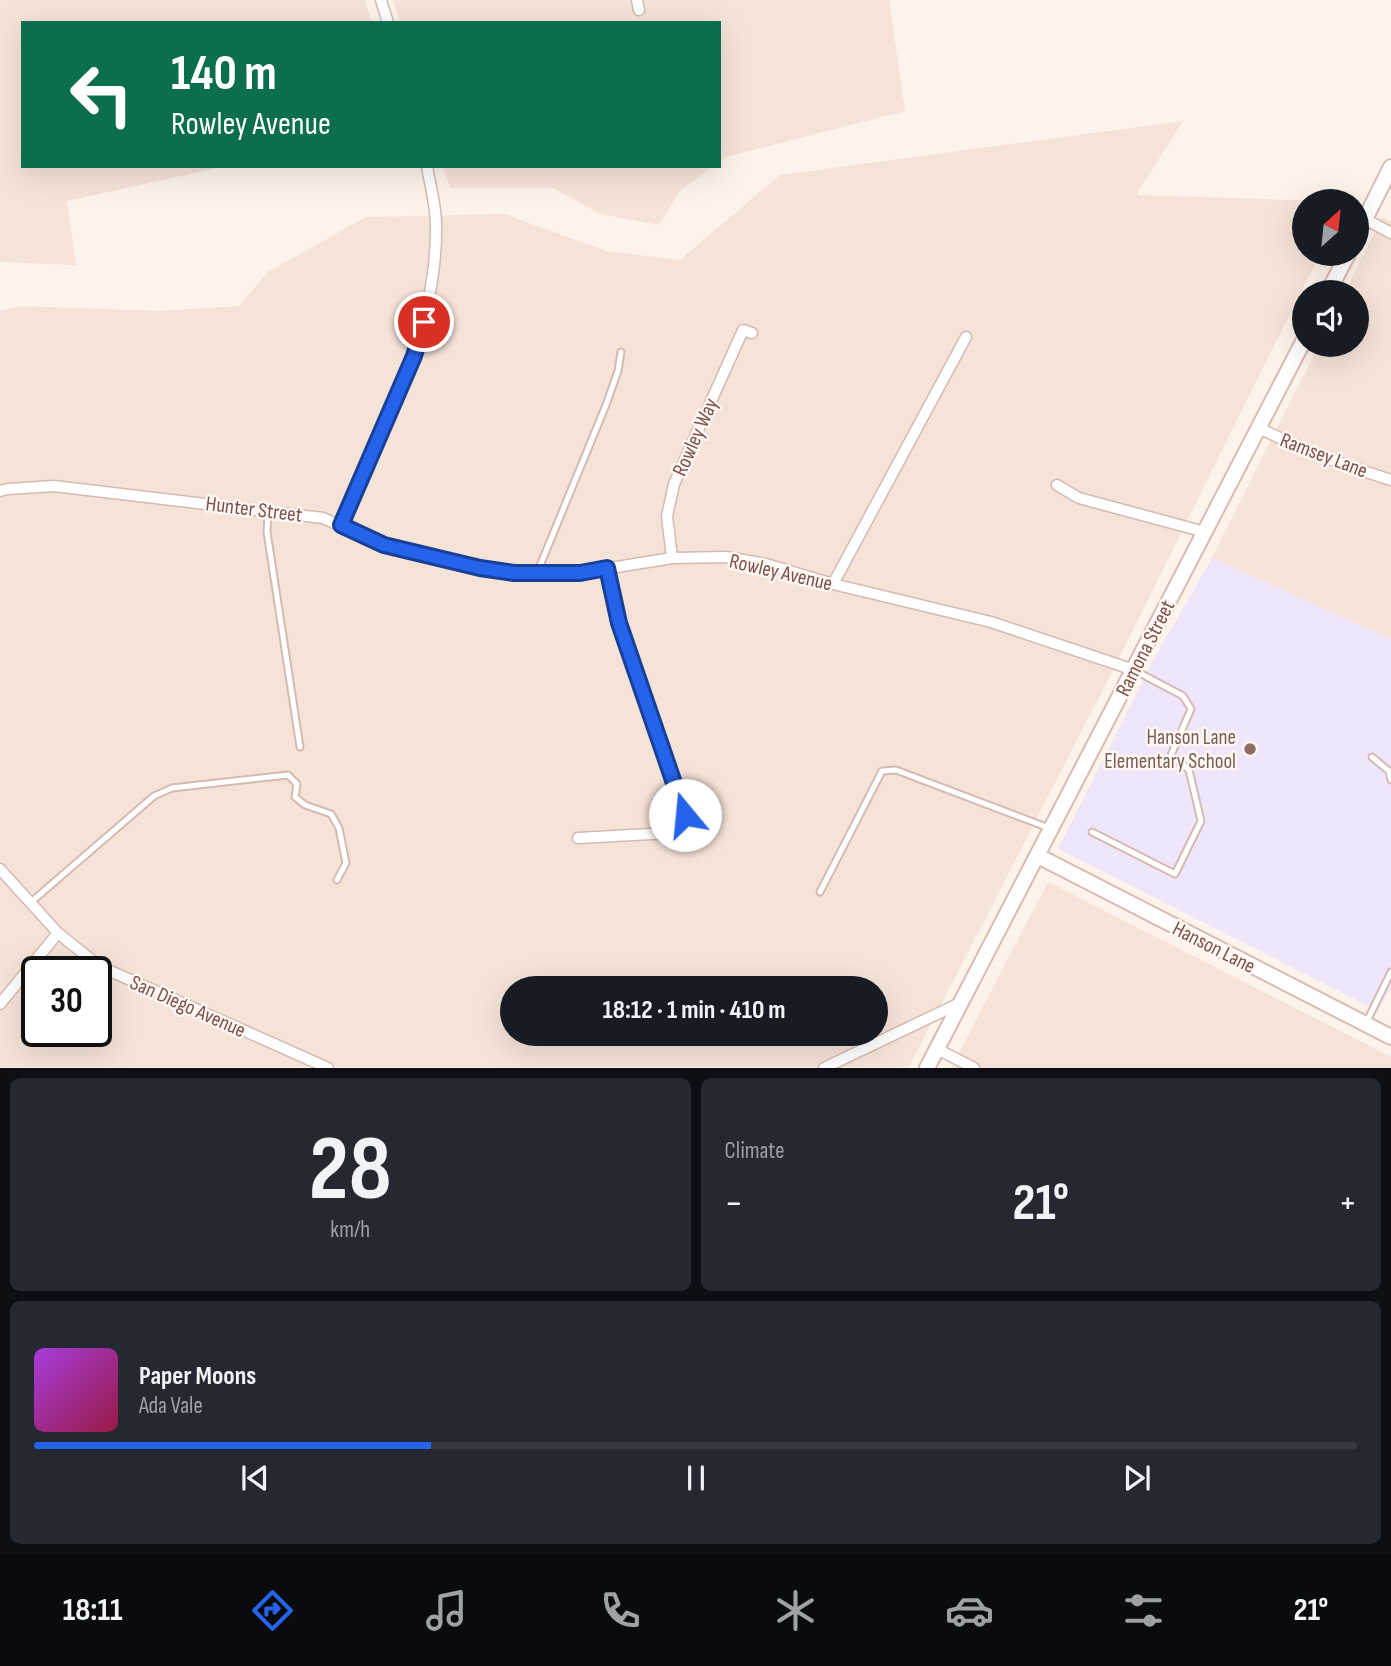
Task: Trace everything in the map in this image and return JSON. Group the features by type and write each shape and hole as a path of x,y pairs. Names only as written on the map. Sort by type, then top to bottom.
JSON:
{"main road":[{"path":"1369,211 1391,167"},
{"name":"Ramona Street","path":"927,1068 1295,357"},
{"name":"Hanson Lane","path":"1038,856 1391,1037"}],"street":[{"path":"381,0 387,21"},
{"path":"341,525 414,356 424,322 435,261 436,222 427,168"},
{"path":"1369,221 1391,233"},
{"name":"Rowley Way","path":"672,558 667,516 674,484 743,330 752,333"},
{"path":"833,584 966,337"},
{"name":"Ramsey Lane","path":"1259,428 1291,444 1391,480"},
{"path":"1057,485 1079,498 1205,532"},
{"name":"Hunter Street","path":"0,491 54,486 323,517 341,525"},
{"name":"Rowley Avenue","path":"341,525 384,545 480,568 514,573 580,573 672,558 726,557 766,564 833,584 991,622 1134,670"},
{"path":"578,838 669,833 678,828 685,815 619,623 607,568"},
{"name":"San Diego Avenue","path":"0,869 58,933 99,966 328,1068"},
{"path":"0,1004 58,933"},
{"path":"824,1068 960,1003"},
{"path":"937,1049 974,1068"}],"lane":[{"path":"537,573 606,405 618,371 621,352"},
{"path":"268,511 267,532 300,747"},
{"path":"1091,832 1175,874 1201,821 1189,769 1171,755 1191,709 1183,696 1134,670"},
{"path":"1372,757 1389,771 1391,780"},
{"path":"820,892 883,771 896,770 1052,829"},
{"path":"30,903 154,796 172,788 288,775 297,784 295,797 299,802 331,814 339,828 346,863 337,880"},
{"path":"1365,1024 1391,972"}],"shaded area":[{"path":"0,0 365,0 371,21 21,21 21,168 217,168 67,201 76,265 0,262"},
{"path":"393,0 889,0 905,111 726,157 721,161 721,21 399,21"},
{"path":"1183,121 1136,195 1292,200 1292,266 1314,266 1307,280 1292,280 1292,310 1108,680 909,1067 0,1067 0,311 20,306 161,311 239,306 268,272 366,217 504,214 606,251 680,260 780,175"},
{"path":"444,168 711,168 680,191 659,225 600,214 553,188 450,188"},
{"path":"1382,217 1391,221 1391,639 1212,558 1313,357 1369,357 1369,280 1351,280 1358,266 1369,266 1369,243"},
{"name":"Hanson Lane Elementary School","path":"1212,558 1391,639 1391,987 1378,1011 1058,849 1155,657"},
{"path":"1048,882 1391,1057 1391,1068 951,1068"}],"place":[{"name":"Hanson Lane Elementary School","path":"1250,749"}],"route":[{"path":"424,322 414,356 341,525 384,545 480,568 514,573 580,573 607,568 619,623 685,815"}]}
